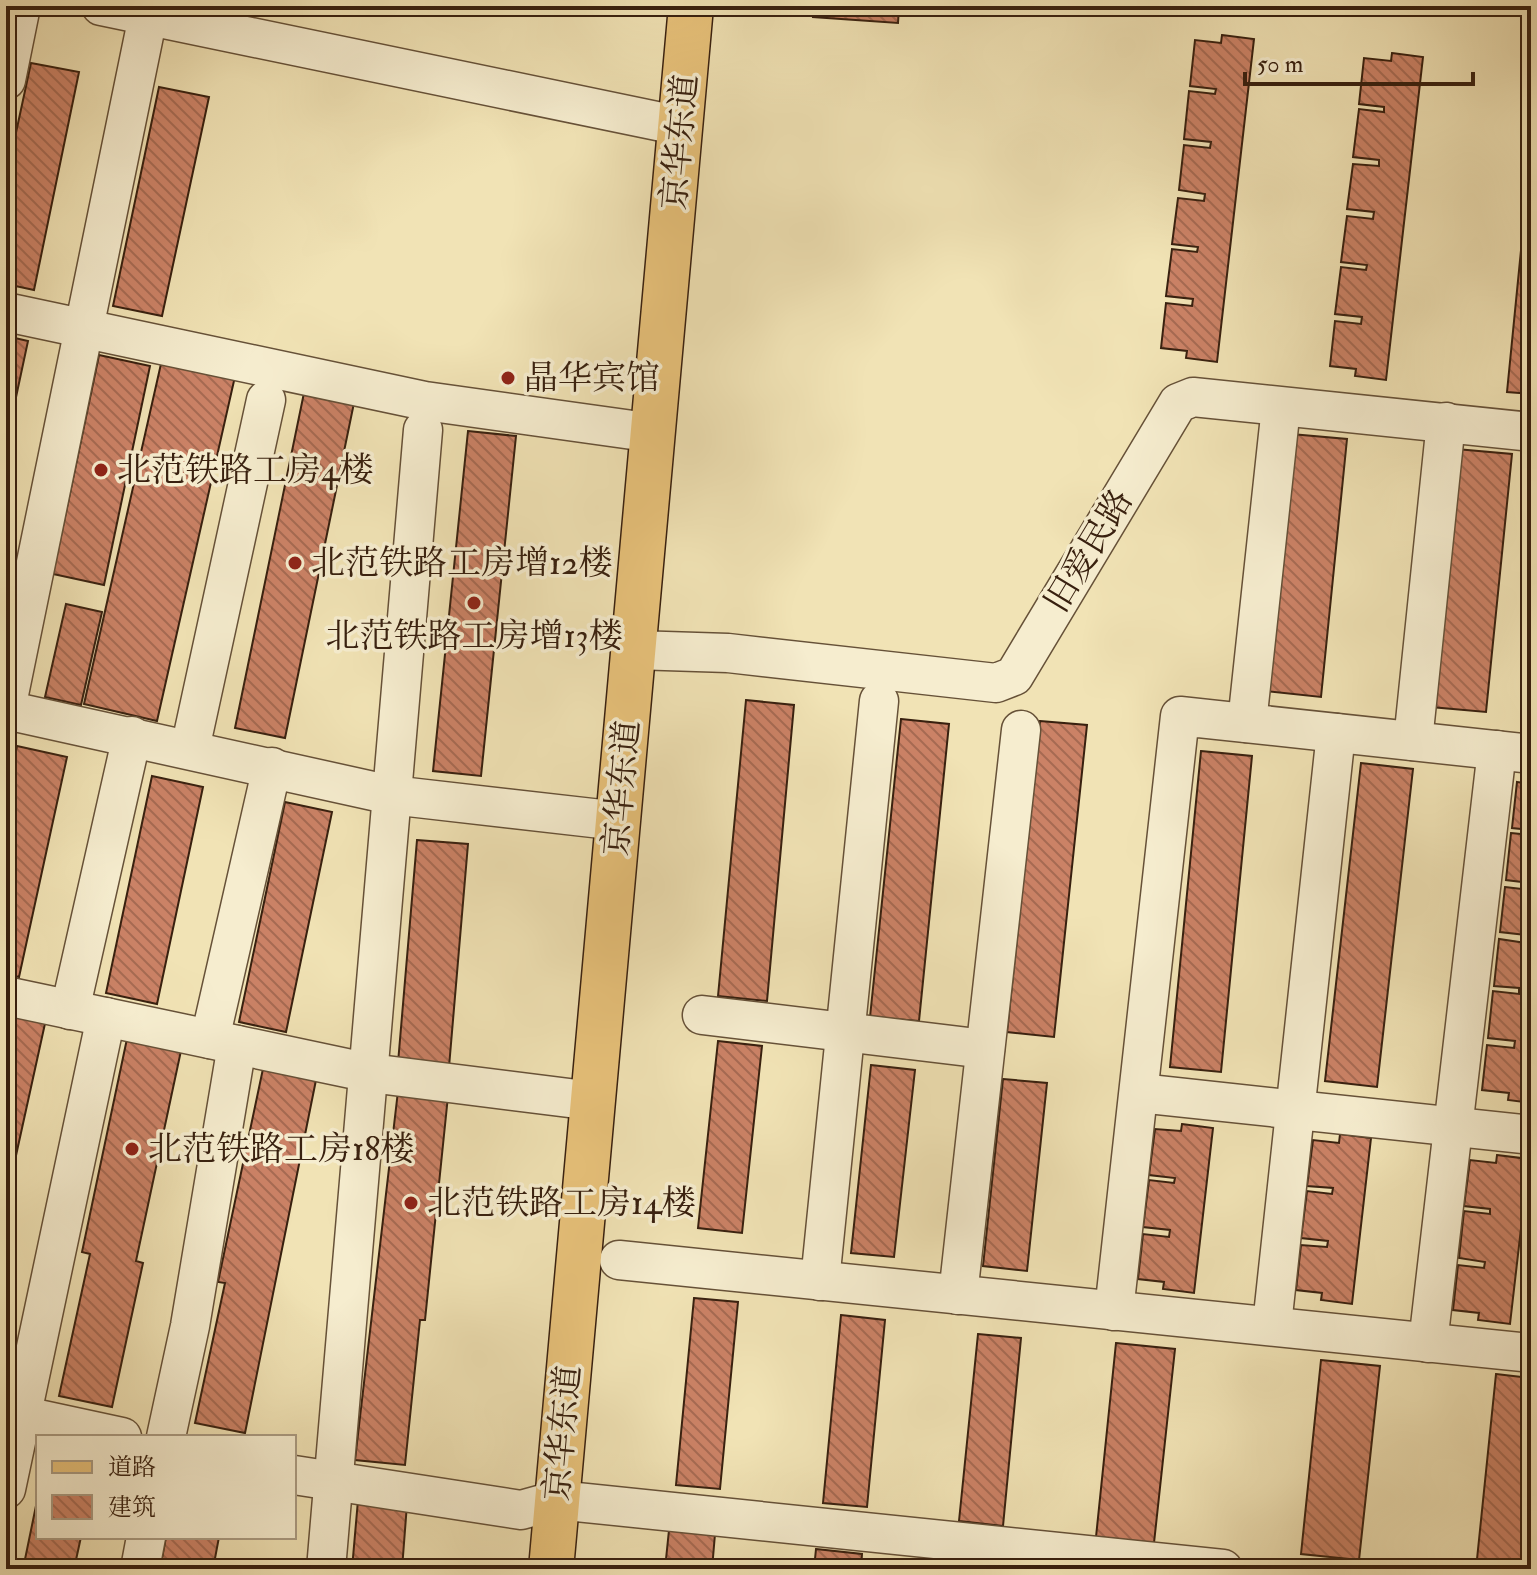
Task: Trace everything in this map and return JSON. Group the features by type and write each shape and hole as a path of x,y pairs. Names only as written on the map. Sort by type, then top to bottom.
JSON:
{"main road":[{"name":"京华东道","path":"551,1569 691,6"}],"street":[{"path":"6,80 21,6"},
{"path":"101,6 681,126"},
{"path":"148,16 6,710 391,795 619,821"},
{"path":"6,312 425,401 654,433"},
{"name":"旧爱民路","path":"634,650 728,653 996,683 1014,676 1178,403 1193,397 1531,432"},
{"path":"190,749 266,400"},
{"path":"1247,723 1281,407"},
{"path":"1413,741 1446,422"},
{"path":"326,1569 423,430"},
{"path":"820,1281 879,701"},
{"path":"1114,1311 1180,716 1514,752 1452,1127 1428,1343"},
{"path":"958,1295 1021,730"},
{"path":"1272,1325 1336,733"},
{"path":"70,1010 132,736"},
{"path":"166,1435 190,1326 224,1042 272,767"},
{"path":"6,996 370,1073 593,1101"},
{"path":"702,1015 985,1049"},
{"path":"6,1489 14,1413 106,1017"},
{"path":"1139,1093 1531,1135"},
{"path":"619,1260 1531,1353"},
{"path":"14,1413 113,1435"},
{"path":"296,1475 333,1484 521,1510 557,1500 1223,1569"},
{"path":"140,1569 146,1539"}],"building":[{"path":"814,6 899,6 898,23 813,17"},
{"path":"1222,35 1254,39 1217,362 1186,358 1187,351 1161,348 1166,303 1192,306 1193,299 1166,296 1172,249 1197,252 1198,247 1172,244 1178,198 1204,201 1205,194 1179,190 1184,145 1210,148 1211,142 1184,139 1189,91 1215,94 1216,89 1190,86 1195,40 1221,43"},
{"path":"1392,53 1423,57 1386,380 1355,376 1356,369 1330,366 1335,321 1361,324 1362,317 1335,314 1341,267 1366,270 1367,265 1341,262 1347,216 1373,219 1374,212 1347,209 1353,164 1379,166 1379,160 1353,157 1359,109 1384,112 1384,107 1359,104 1364,58 1391,61"},
{"path":"31,63 79,72 34,290 6,284 6,179"},
{"path":"159,87 209,97 162,316 113,306"},
{"path":"1531,149 1531,394 1507,392"},
{"path":"6,336 28,341 6,444"},
{"name":"北范铁路工房4楼","path":"99,355 150,366 104,585 53,574"},
{"path":"163,355 236,372 157,721 84,704"},
{"name":"北范铁路工房增12楼","path":"305,388 355,398 285,738 235,728"},
{"name":"北范铁路工房增13楼","path":"468,431 516,436 481,776 433,771"},
{"path":"1291,434 1347,439 1321,697 1265,691"},
{"path":"1456,449 1512,454 1486,712 1431,707"},
{"path":"66,604 102,612 81,705 45,697"},
{"path":"746,700 794,705 767,1001 718,996"},
{"path":"901,719 949,724 919,1021 870,1017"},
{"path":"1040,721 1087,725 1054,1037 1007,1032"},
{"path":"17,746 67,757 19,977 6,974 6,796"},
{"path":"1201,751 1252,756 1221,1072 1170,1067"},
{"path":"1361,763 1413,769 1377,1087 1325,1081"},
{"path":"152,776 203,787 157,1004 106,993"},
{"path":"1517,782 1531,784 1531,830 1512,828"},
{"path":"285,802 332,812 286,1032 239,1022"},
{"path":"1511,833 1531,835 1531,883 1506,880"},
{"path":"417,840 468,844 449,1067 398,1063"},
{"path":"1505,887 1531,890 1531,1103 1508,1100 1509,1093 1482,1090 1487,1045 1514,1048 1515,1041 1488,1038 1493,991 1519,994 1519,988 1494,986 1499,939 1526,943 1526,935 1500,932"},
{"path":"6,1011 46,1019 6,1201"},
{"name":"北范铁路工房18楼","path":"128,1034 182,1046 136,1261 143,1263 112,1407 59,1396 90,1254 82,1252"},
{"path":"718,1041 762,1046 742,1233 698,1228"},
{"path":"264,1064 317,1075 245,1433 195,1423 225,1283 218,1282"},
{"path":"871,1065 915,1070 894,1257 851,1253"},
{"path":"1003,1079 1047,1083 1027,1271 983,1266"},
{"name":"北范铁路工房14楼","path":"398,1091 448,1096 425,1320 420,1320 405,1465 355,1460"},
{"path":"1182,1124 1213,1128 1194,1293 1163,1289 1164,1282 1138,1279 1143,1234 1169,1237 1170,1230 1143,1227 1149,1180 1174,1183 1175,1178 1149,1175 1155,1129 1181,1131"},
{"path":"1340,1134 1371,1138 1352,1304 1321,1300 1322,1293 1296,1290 1301,1245 1327,1247 1328,1241 1301,1238 1307,1191 1332,1194 1333,1188 1307,1186 1313,1140 1339,1143"},
{"path":"1497,1155 1529,1159 1510,1324 1478,1320 1479,1313 1453,1310 1458,1265 1484,1268 1485,1262 1459,1258 1464,1211 1490,1214 1490,1209 1464,1206 1470,1160 1496,1163"},
{"path":"694,1298 738,1302 720,1489 676,1485"},
{"path":"841,1315 885,1320 867,1507 823,1503"},
{"path":"978,1334 1021,1338 1003,1526 959,1521"},
{"path":"1116,1343 1175,1349 1154,1543 1096,1537"},
{"path":"1321,1360 1380,1366 1359,1560 1301,1554"},
{"path":"1496,1374 1531,1378 1531,1569 1476,1569"},
{"path":"358,1500 407,1504 402,1569 352,1569"},
{"path":"36,1506 36,1539 81,1539 74,1569 23,1569"},
{"path":"669,1530 715,1534 712,1569 665,1569"},
{"path":"166,1539 219,1539 213,1569 160,1569"},
{"path":"816,1549 862,1554 861,1569 814,1569"},
{"path":"952,1563 998,1568 998,1569 951,1569"}],"place":[{"name":"晶华宾馆","path":"508,378"},
{"name":"北范铁路工房4楼","path":"101,470"},
{"name":"北范铁路工房增12楼","path":"295,563"},
{"name":"北范铁路工房增13楼","path":"474,603"},
{"name":"北范铁路工房18楼","path":"132,1149"},
{"name":"北范铁路工房14楼","path":"411,1203"}]}
